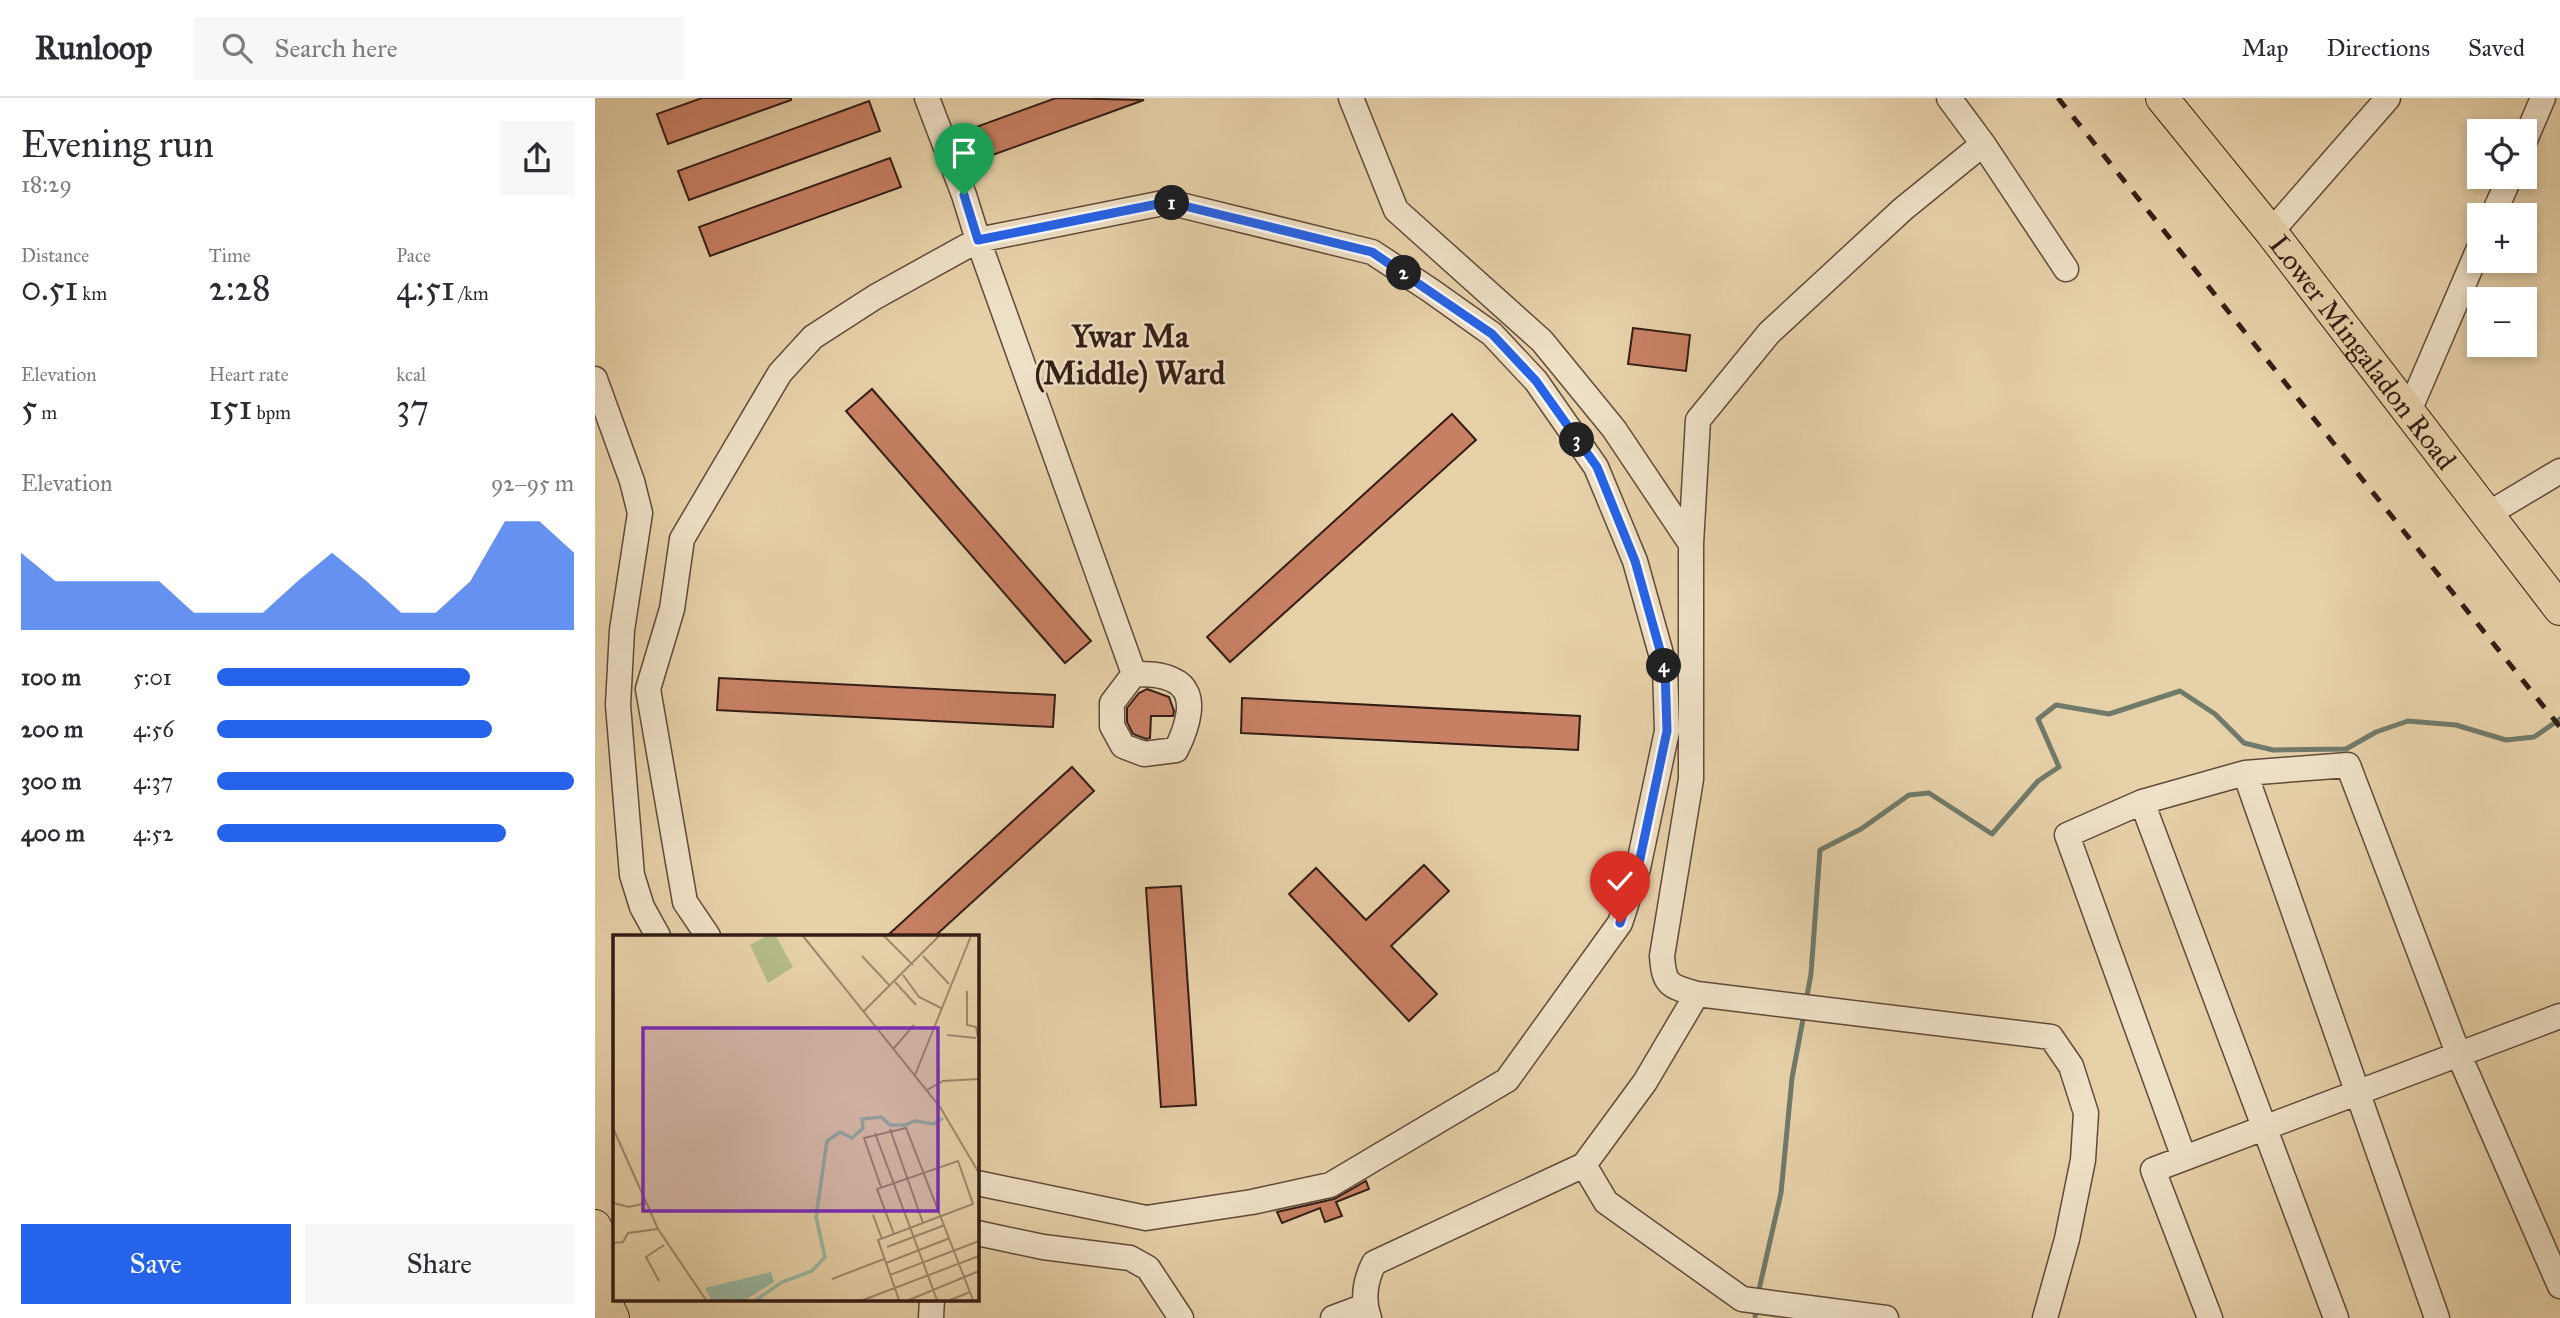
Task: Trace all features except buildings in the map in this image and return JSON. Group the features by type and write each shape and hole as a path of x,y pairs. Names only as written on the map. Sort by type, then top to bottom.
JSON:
{"main road":[{"name":"Lower Mingaladon Road","path":"2162,98 2270,232 2560,608"},
{"path":"595,1226 613,1267"},
{"path":"595,1281 614,1318"},
{"path":"628,1300 637,1318"}],"street":[{"path":"927,98 1134,674"},
{"path":"1351,98 1396,210 1542,341 1614,429 1691,544"},
{"path":"1949,98 2066,269"},
{"path":"2270,232 2388,98"},
{"path":"2534,119 2543,98"},
{"path":"1983,144 1903,209 1769,333 1698,420 1691,544 1691,779 1662,956 1663,975 1670,986 1697,994 2051,1037 2071,1066 2086,1113 2083,1160 2067,1239 2045,1318"},
{"path":"707,935 685,902 648,689 672,608 682,539 781,373 813,337 875,297 978,240 1168,202 1372,252 1492,334 1536,381 1597,467 1635,561 1665,668 1667,731 1638,868 1620,923 1507,1080 1330,1185 1252,1202 1146,1218 978,1183"},
{"path":"2409,411 2468,273"},
{"path":"595,379 632,481 640,513 622,630 618,705 632,875 642,907 657,935"},
{"path":"2488,514 2560,471"},
{"path":"2184,1158 2067,835 2142,802 2245,773 2348,765 2458,1053 2560,1286"},
{"path":"2245,773 2437,1318"},
{"path":"2142,802 2336,1318"},
{"path":"1333,1318 1367,1312 1367,1279 1374,1263 1584,1165 1645,1082 1697,994"},
{"path":"2210,1318 2153,1170 2560,1016"},
{"path":"1584,1165 1606,1202 1742,1299 1887,1318"},
{"path":"978,1233 1043,1247 1130,1258 1147,1268 1181,1318"},
{"path":"595,1281 613,1270"},
{"path":"932,1300 932,1318"}],"waterway":[{"path":"1806,1001 1811,974 1820,850 1861,829 1909,795 1929,793 1992,834 2038,781 2059,767 2038,719 2056,705 2109,714 2180,691 2215,714 2244,743 2273,750 2346,749 2376,732 2408,721 2456,725 2506,740 2534,737 2560,719"},
{"path":"1758,1294 1781,1193 1792,1078 1804,1014"},
{"path":"1755,1318 1756,1307"}],"railway":[{"path":"2058,98 2560,727"}],"district":[{"name":"Ywar Ma (Middle) Ward","path":"1130,354"}],"route":[{"path":"964,195 978,240 1168,202 1372,252 1492,334 1536,381 1597,467 1635,561 1665,668 1667,731 1638,868 1620,923"}]}
